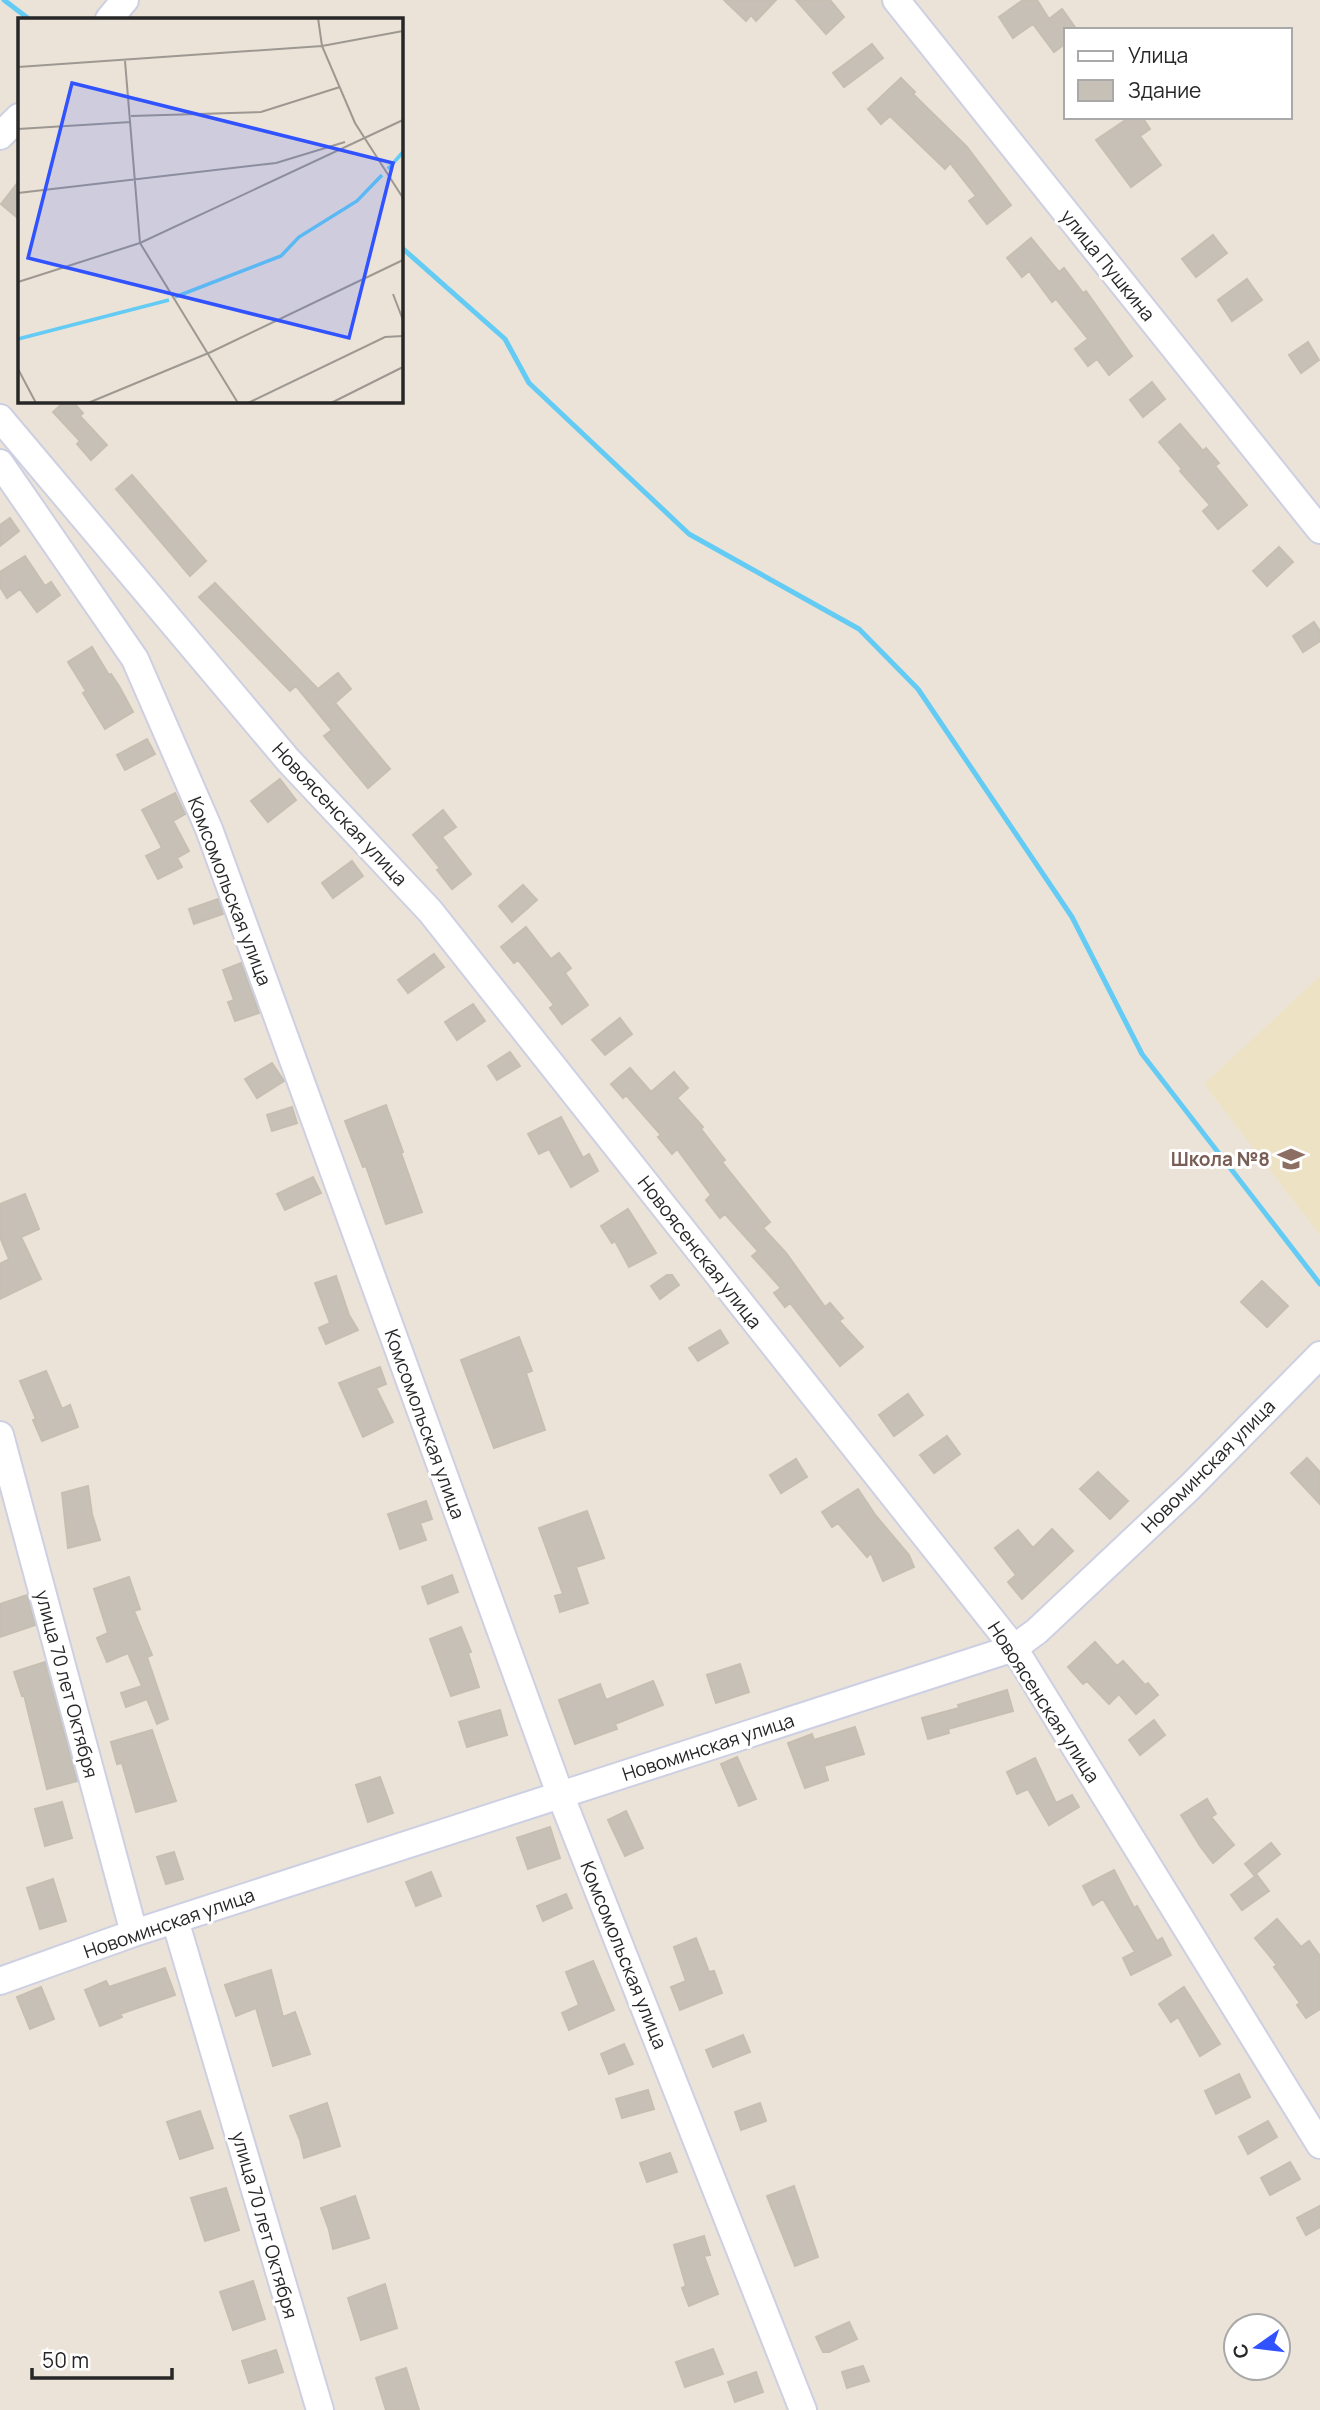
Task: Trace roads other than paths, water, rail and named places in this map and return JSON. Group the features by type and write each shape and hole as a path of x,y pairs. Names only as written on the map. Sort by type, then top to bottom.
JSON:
{"street":[{"path":"110,18 125,0"},
{"name":"улица Пушкина","path":"896,0 1320,530"},
{"path":"0,136 18,118"},
{"name":"Новоясенская улица","path":"0,418 288,760 430,911 1014,1648 1320,2145"},
{"name":"Комсомольская улица","path":"0,463 135,659 209,830 560,1794 803,2410"},
{"name":"Новоминская улица","path":"0,1981 134,1933 1014,1648 1037,1631 1190,1487 1320,1355"},
{"name":"улица 70 лет Октября","path":"0,1436 134,1933"},
{"name":"улица 70 лет Октября","path":"175,1920 320,2410"}],"waterway":[{"path":"4,0 28,18"},
{"path":"402,248 505,339 529,383 689,534 859,629 918,689 1072,917 1142,1054 1320,1284"}],"place":[{"name":"Школа №8","path":"1291,1159"}]}
